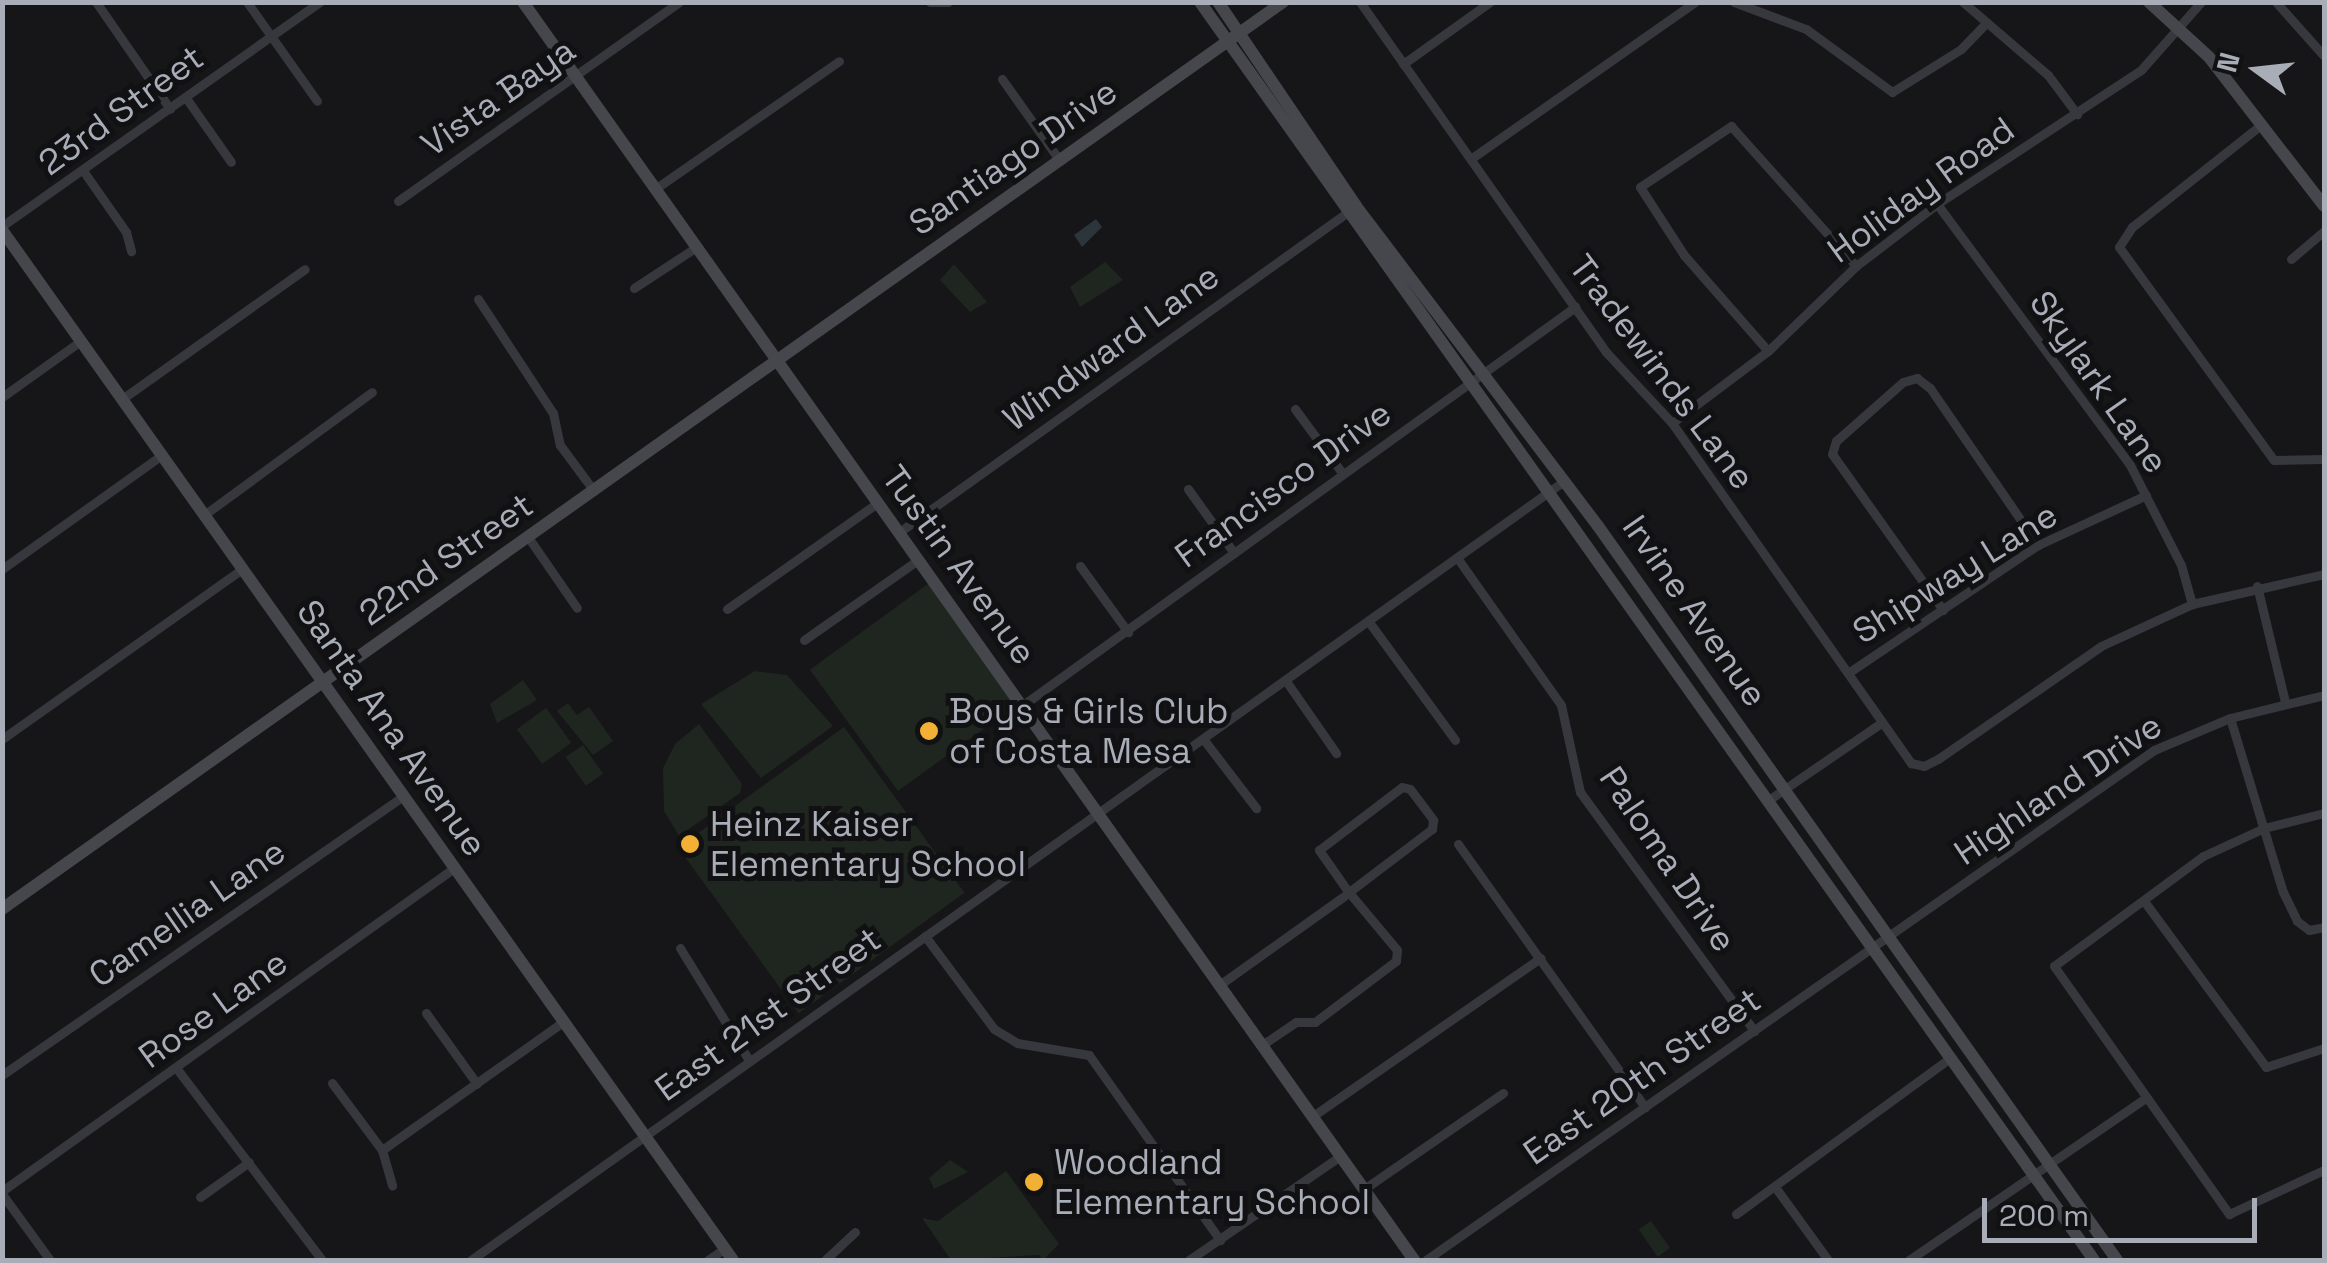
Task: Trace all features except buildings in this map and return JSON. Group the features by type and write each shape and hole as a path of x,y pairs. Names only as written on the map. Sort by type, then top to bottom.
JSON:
{"street":[{"path":"96,2 170,109"},
{"path":"247,2 318,101"},
{"name":"23rd Street","path":"2,228 320,2"},
{"name":"Tustin Avenue","path":"523,2 1414,1260"},
{"name":"Vista Baya","path":"398,202 679,2"},
{"path":"930,2 948,2"},
{"name":"Irvine Avenue","path":"1200,2 1232,38 1474,378 1549,492 1770,798 2094,1260"},
{"name":"Irvine Avenue","path":"1218,2 1232,38"},
{"name":"Santiago Drive","path":"777,361 1283,2"},
{"name":"Tradewinds Lane","path":"1360,2 1575,307 1672,423 1910,763 1924,766 2101,646 2192,604"},
{"path":"1402,64 1490,2"},
{"path":"1472,158 1695,2"},
{"path":"1734,2 1806,29 1892,92 1960,49 1987,22"},
{"path":"1963,2 2048,75 2076,114"},
{"path":"2149,2 2180,28 2262,124 2324,206"},
{"name":"Holiday Road","path":"1672,423 1768,350 1856,266 1937,204 2141,70 2200,2"},
{"path":"2276,2 2324,56"},
{"path":"655,189 839,61"},
{"path":"1002,79 1060,161"},
{"path":"186,98 231,162"},
{"path":"2262,124 2120,242 2272,459 2324,459"},
{"path":"1768,350 1684,256 1640,187 1731,126 1856,266"},
{"path":"84,172 126,232 131,252"},
{"name":"Skylark Lane","path":"1937,204 2146,494 2182,564 2192,604"},
{"name":"Windward Lane","path":"898,533 1352,209"},
{"name":"Santa Ana Avenue","path":"2,228 79,342 729,1255"},
{"path":"2290,259 2324,231"},
{"path":"634,288 695,248"},
{"path":"122,400 305,269"},
{"path":"478,299 553,413 560,446 594,491"},
{"name":"Francisco Drive","path":"1023,705 1575,307"},
{"path":"2,397 79,342"},
{"name":"22nd Street","path":"2,909 777,361"},
{"name":"Irvine Avenue","path":"1474,378 1564,480 1787,789 2117,1260"},
{"path":"1942,610 1838,467 1832,448 1903,382 1917,378 2038,545"},
{"path":"204,515 372,392"},
{"path":"1295,409 1343,474"},
{"path":"2,569 162,455"},
{"path":"1098,815 1564,480"},
{"path":"1188,489 1234,553"},
{"name":"Shipway Lane","path":"1848,673 2038,545 2146,494"},
{"path":"727,610 877,503"},
{"path":"528,538 577,608"},
{"name":"Paloma Drive","path":"1458,559 1561,705 1580,792 1754,1031"},
{"path":"804,640 918,560"},
{"path":"1080,566 1128,632"},
{"path":"2,739 242,569"},
{"path":"2192,604 2256,586 2324,574"},
{"path":"2256,586 2284,702"},
{"path":"1369,622 1455,740"},
{"path":"1286,681 1336,752"},
{"name":"Highland Drive","path":"1890,936 2154,750 2230,718 2324,695"},
{"path":"2230,718 2283,892 2309,930 2324,927"},
{"path":"1770,798 1881,723"},
{"path":"1204,740 1256,808"},
{"path":"1218,986 1346,894 1432,829 1433,820 1410,789 1402,787 1320,846 1346,894 1396,950 1396,961 1315,1022 1296,1022 1262,1045"},
{"name":"Camellia Lane","path":"2,1075 404,796"},
{"path":"2324,812 2264,828 2204,856 2054,966 2228,1214 2324,1170"},
{"name":"East 21st Street","path":"471,1260 1098,815"},
{"path":"1458,844 1645,1108"},
{"name":"Rose Lane","path":"2,1193 454,868"},
{"path":"2144,901 2266,1067 2324,1048"},
{"path":"926,936 994,1028 1017,1042 1089,1055 1220,1240"},
{"name":"East 20th Street","path":"1426,1260 1890,936"},
{"path":"680,948 749,1060"},
{"path":"1313,1116 1540,958"},
{"path":"426,1012 476,1084"},
{"path":"382,1150 563,1022"},
{"path":"1736,1214 1951,1057"},
{"path":"178,1069 322,1260"},
{"path":"332,1084 382,1150 392,1186"},
{"path":"1364,1189 1503,1093"},
{"path":"1909,1260 2146,1096"},
{"path":"1188,1260 1339,1157"},
{"path":"200,1197 249,1162"},
{"path":"1775,1188 1828,1260"},
{"path":"2,1193 50,1260"},
{"path":"825,1260 855,1232"},
{"path":"708,1260 729,1255"}],"shaded area":[{"path":"1096,219 1102,227 1082,247 1074,235"},
{"path":"1105,262 1123,280 1080,307 1070,287"},
{"path":"954,264 987,302 970,312 940,280"},
{"path":"932,581 1020,702 898,791 810,670"},
{"path":"755,671 787,675 833,726 761,778 701,704"},
{"path":"523,680 537,700 497,723 490,704"},
{"path":"568,703 577,715 589,707 613,741 593,755 557,711"},
{"path":"546,708 571,743 542,764 517,729"},
{"path":"699,724 742,784 740,793 679,836 664,811 663,768 675,744"},
{"path":"844,727 964,893 799,1013 678,847"},
{"path":"583,745 603,774 586,786 566,757"},
{"path":"950,1160 968,1172 934,1189 929,1178"},
{"path":"1006,1171 1059,1244 1043,1260 1039,1255 951,1260 922,1218 938,1221"},
{"path":"1651,1221 1670,1248 1658,1257 1639,1230"}],"place":[{"name":"Boys & Girls Club of Costa Mesa","path":"929,731"},
{"name":"Heinz Kaiser Elementary School","path":"690,844"},
{"name":"Woodland Elementary School","path":"1034,1182"}]}
